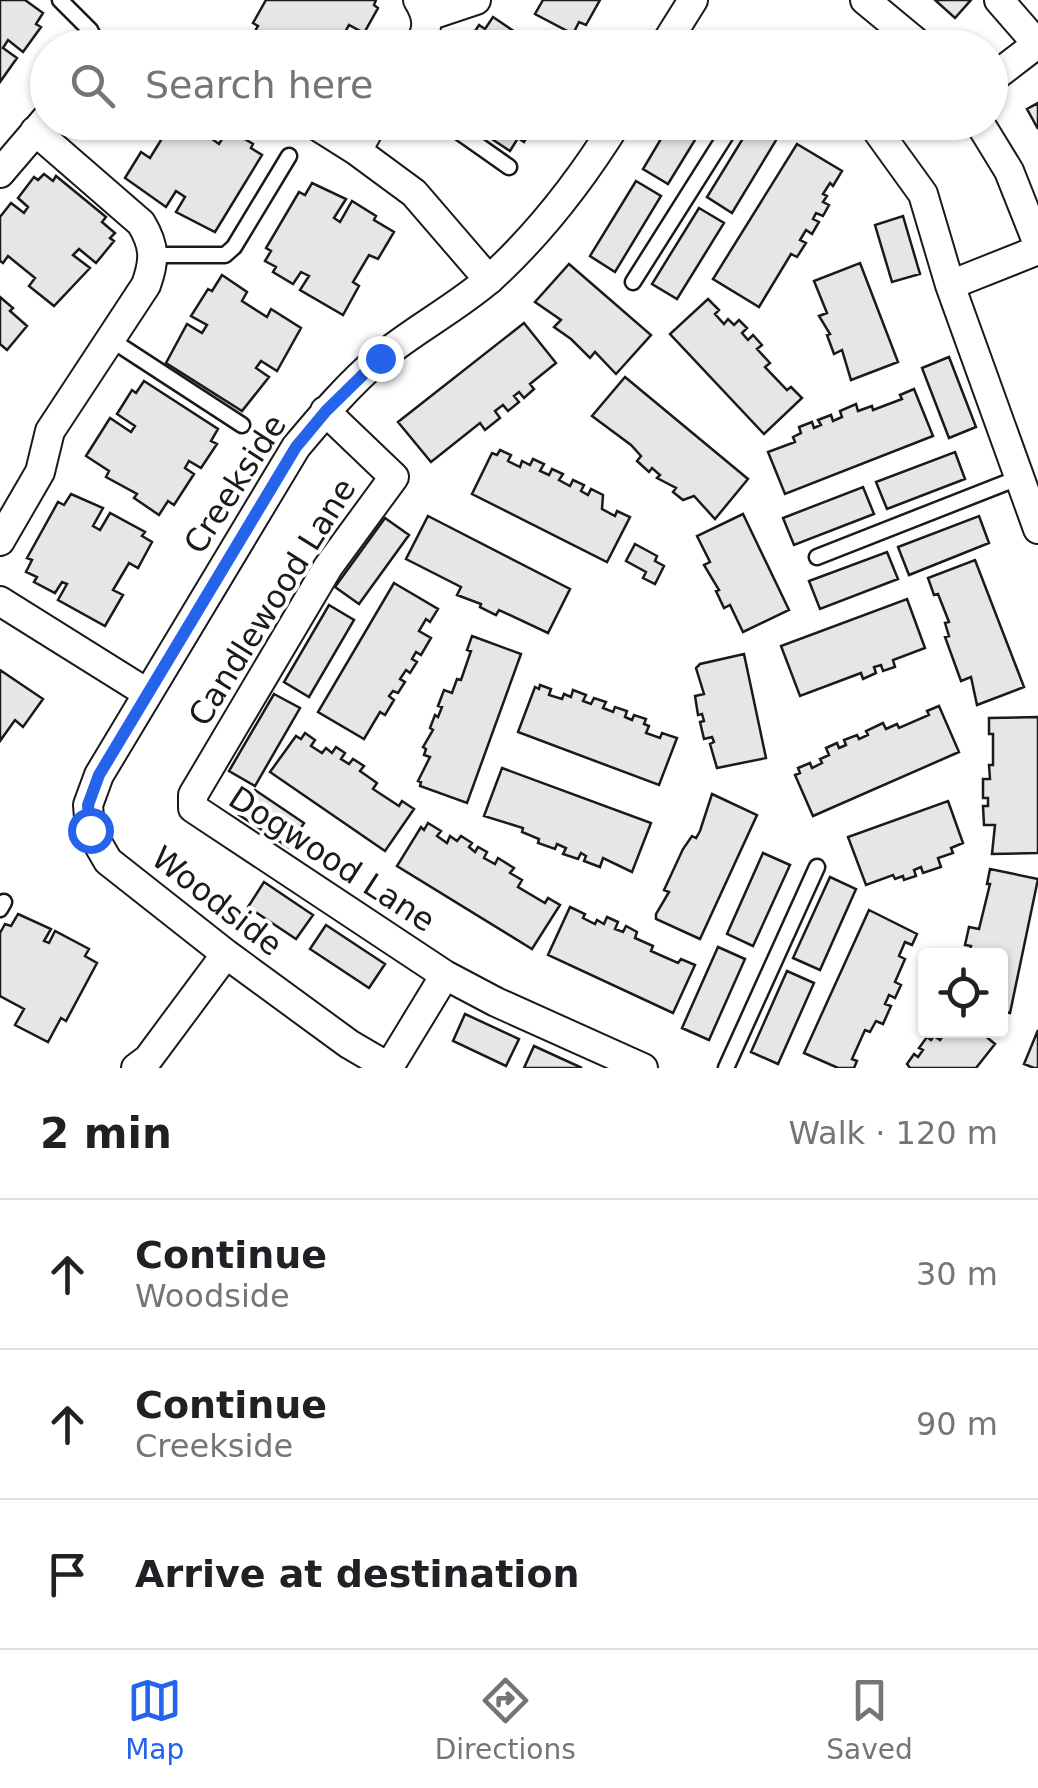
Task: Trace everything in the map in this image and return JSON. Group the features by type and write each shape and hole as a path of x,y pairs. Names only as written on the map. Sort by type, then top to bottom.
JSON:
{"street":[{"path":"423,8 476,0"},
{"path":"675,30 693,0"},
{"path":"864,0 901,30"},
{"path":"999,0 1038,44 1008,66"},
{"path":"0,173 30,138"},
{"path":"0,541 40,472 50,431 146,285 154,263 152,241 140,224 58,140"},
{"path":"340,140 414,193 488,280"},
{"path":"356,150 362,140"},
{"name":"Creekside","path":"147,693 296,447 380,358 488,280 530,240 582,178 606,140"},
{"path":"884,140 923,194 950,285 1038,529"},
{"path":"950,285 1038,247 1009,170 990,140"},
{"name":"Candlewood Lane","path":"192,795 328,567 394,476 326,411"},
{"path":"0,601 147,693"},
{"name":"Woodside","path":"147,693 99,775 88,805 90,830 108,861 226,954 349,1044 390,1068"},
{"name":"Dogwood Lane","path":"192,795 193,808 204,816 445,976 643,1068"},
{"path":"136,1068 148,1058 226,954"},
{"name":"Dogwood Lane","path":"390,1068 445,976"}],"lane":[{"path":"60,0 90,30"},
{"path":"471,140 509,167"},
{"path":"633,282 723,140"},
{"path":"153,255 225,255 234,247 289,156"},
{"path":"110,339 242,425"},
{"path":"817,557 1018,478"},
{"path":"726,1068 817,867"}],"building":[{"path":"0,0 25,0 43,13 36,24 41,27 30,30 30,42 23,52 8,40 3,48 17,58 0,82"},
{"path":"266,0 376,0 374,5 378,8 366,30 349,25 346,30 256,30 258,26 253,23"},
{"path":"543,0 600,0 586,25 579,22 575,30 565,30 535,14"},
{"path":"935,0 971,0 955,18"},
{"path":"493,17 512,30 476,30 479,25 485,29"},
{"path":"1038,103 1038,129 1027,109"},
{"path":"161,140 213,140 219,144 221,140 246,140 262,155 215,232 176,212 185,197 176,191 166,207 125,178 141,152 150,158"},
{"path":"493,140 517,140 510,151"},
{"path":"660,140 695,140 668,184 643,169"},
{"path":"742,140 776,140 732,213 707,197"},
{"path":"797,144 842,171 823,194 827,196 823,202 829,205 823,216 816,213 813,219 819,222 812,234 806,230 800,240 806,243 797,257 791,254 759,307 713,279"},
{"path":"44,174 53,181 56,176 106,217 102,222 115,233 110,238 114,241 96,263 79,249 73,255 90,268 54,306 29,286 35,278 8,256 3,263 0,261 0,217 11,203 24,213 28,207 18,198 34,177 38,180"},
{"path":"636,181 661,196 615,272 590,256"},
{"path":"312,183 346,199 334,218 340,222 352,201 394,232 378,259 369,255 353,282 359,286 343,315 300,290 309,276 301,272 293,284 273,272 276,267 265,261 271,251 266,248 299,192 305,195"},
{"path":"699,208 724,223 677,299 652,284"},
{"path":"903,216 920,274 892,282 875,225"},
{"path":"860,263 898,362 851,380 842,350 834,354 827,335 830,334 819,316 827,313 814,281"},
{"path":"569,264 651,335 616,374 595,352 590,358 554,327 561,320 535,302"},
{"path":"222,275 247,292 242,301 267,317 271,309 301,328 277,371 261,361 256,368 269,377 242,411 166,363 187,324 202,333 207,325 191,316"},
{"path":"0,297 27,326 7,350 0,344"},
{"path":"708,299 719,310 715,314 724,324 728,319 734,325 739,320 747,328 742,333 748,340 753,335 762,345 757,349 770,363 765,367 787,390 791,387 802,398 764,434 670,334"},
{"path":"524,323 556,363 530,384 534,389 524,398 519,392 514,396 519,402 508,411 503,405 495,411 500,418 485,430 480,423 431,462 398,422"},
{"path":"949,357 976,427 949,438 922,368"},
{"path":"625,377 748,479 715,519 694,496 683,500 673,492 676,488 657,478 660,475 652,468 649,472 637,461 641,456 631,445 592,416"},
{"path":"144,381 218,429 211,441 217,444 201,468 189,461 185,468 194,474 174,505 168,501 159,515 134,498 137,494 106,477 109,471 86,456 110,418 131,432 135,426 117,414 132,390 136,393"},
{"path":"914,389 933,436 785,494 768,452 795,442 793,437 801,433 799,427 812,422 814,428 821,425 818,420 831,415 833,421 842,417 840,411 856,404 858,411 872,406 873,410 902,399 900,395"},
{"path":"500,450 511,455 508,461 520,467 522,461 530,465 533,459 544,464 540,471 549,475 552,469 563,474 559,480 570,486 573,480 584,485 581,491 588,495 591,489 603,495 602,509 615,516 617,511 630,517 607,562 472,494 492,453 497,455"},
{"path":"955,452 965,479 887,509 876,482"},
{"path":"863,487 874,514 794,545 783,518"},
{"path":"71,494 103,508 93,526 100,530 110,513 145,532 142,536 152,542 138,568 129,563 113,590 123,595 105,626 58,600 67,584 62,582 55,593 34,582 37,577 26,572 32,560 27,558 58,502 64,505"},
{"path":"743,514 789,610 743,632 730,605 724,608 716,591 719,590 704,565 710,562 697,536"},
{"path":"428,516 570,589 548,633 499,610 496,615 480,607 481,604 457,595 461,587 406,559"},
{"path":"979,516 989,543 909,575 898,547"},
{"path":"385,518 409,535 359,604 335,587"},
{"path":"635,544 657,556 655,561 664,566 655,584 643,578 646,572 626,561"},
{"path":"887,552 898,579 820,609 809,581"},
{"path":"975,560 1024,687 977,705 971,677 961,681 945,637 949,636 945,623 949,622 928,578"},
{"path":"394,583 438,609 419,631 431,638 421,655 416,652 412,659 417,662 410,673 406,670 398,693 393,691 389,696 394,700 385,715 380,712 364,739 318,712"},
{"path":"907,599 925,648 893,660 895,667 883,671 881,665 874,667 876,673 863,679 861,673 800,696 781,646"},
{"path":"329,605 354,620 309,697 284,682"},
{"path":"472,636 521,654 467,803 420,786 418,781 430,757 424,755 423,747 442,707 438,706 444,690 452,693 457,679 461,680"},
{"path":"744,654 766,758 717,768 710,744 714,742 712,737 704,739 700,722 704,721 702,714 698,715 695,696 704,694 696,668"},
{"path":"0,670 43,699 23,727 15,720 0,741"},
{"path":"540,685 551,689 549,695 562,699 564,694 571,697 573,690 586,695 583,701 591,704 594,698 606,702 603,708 627,711 625,717 632,720 634,715 646,719 646,733 677,738 659,785 518,732 535,687 539,689"},
{"path":"274,694 300,708 255,786 229,771"},
{"path":"939,706 959,752 813,816 795,775 800,773 798,768 822,763 820,759 829,755 826,748 837,743 839,748 846,745 844,740 857,735 859,739 883,723 886,729 897,724 899,728 929,715 927,711"},
{"path":"1038,717 1038,853 992,854 995,825 984,825 983,806 988,806 988,798 983,798 983,779 990,779 989,765 993,765 989,718"},
{"path":"305,733 315,740 311,746 322,753 326,748 332,753 336,747 345,753 341,759 349,764 353,759 364,766 360,771 377,783 373,789 399,806 402,801 414,809 385,851 270,772 296,736 301,739"},
{"path":"502,768 651,823 632,872 603,858 600,867 584,861 586,856 581,853 578,859 563,854 566,848 538,843 539,839 522,832 523,828 484,816"},
{"path":"255,790 304,823 288,847 239,815"},
{"path":"712,794 757,815 700,939 656,919 656,914 669,892 664,890 683,849 700,831"},
{"path":"948,801 963,843 951,848 953,853 938,858 941,867 923,873 921,867 914,870 916,876 904,880 903,876 895,879 893,875 866,885 848,837"},
{"path":"428,823 441,831 437,836 447,843 450,836 457,841 461,836 472,843 469,847 475,852 478,847 487,852 484,858 495,864 498,858 514,868 510,873 522,880 518,887 545,903 548,898 560,905 532,949 397,866 421,827 424,830"},
{"path":"763,853 790,865 753,946 727,934"},
{"path":"990,869 1038,879 1010,1013 1008,948 965,945 969,927 979,929"},
{"path":"830,877 856,889 820,970 793,958"},
{"path":"264,882 313,915 296,939 248,907"},
{"path":"570,907 595,924 597,920 604,924 607,917 618,922 615,929 623,932 626,926 637,932 635,938 653,946 651,951 678,963 681,959 695,965 673,1013 548,955"},
{"path":"869,910 917,934 912,945 905,942 899,956 905,959 895,982 901,985 895,998 889,995 885,1004 891,1006 883,1024 876,1021 870,1032 865,1030 852,1059 857,1061 854,1068 838,1068 804,1053"},
{"path":"18,914 51,929 44,941 49,943 55,931 89,949 85,956 97,963 66,1021 61,1018 48,1042 15,1025 24,1009 0,996 0,933 5,924 11,926"},
{"path":"326,925 385,964 369,988 310,949"},
{"path":"718,947 745,959 709,1040 682,1028"},
{"path":"787,971 814,983 778,1064 751,1052"},
{"path":"465,1014 519,1039 506,1066 453,1041"},
{"path":"1038,1030 1038,1068 1034,1068 1024,1064"},
{"path":"926,1038 988,1038 995,1044 976,1068 910,1068 907,1064 914,1054 918,1057"},
{"path":"534,1046 582,1068 524,1068"}],"route":[{"path":"90,830 88,805 99,775 296,447 380,358"}]}
